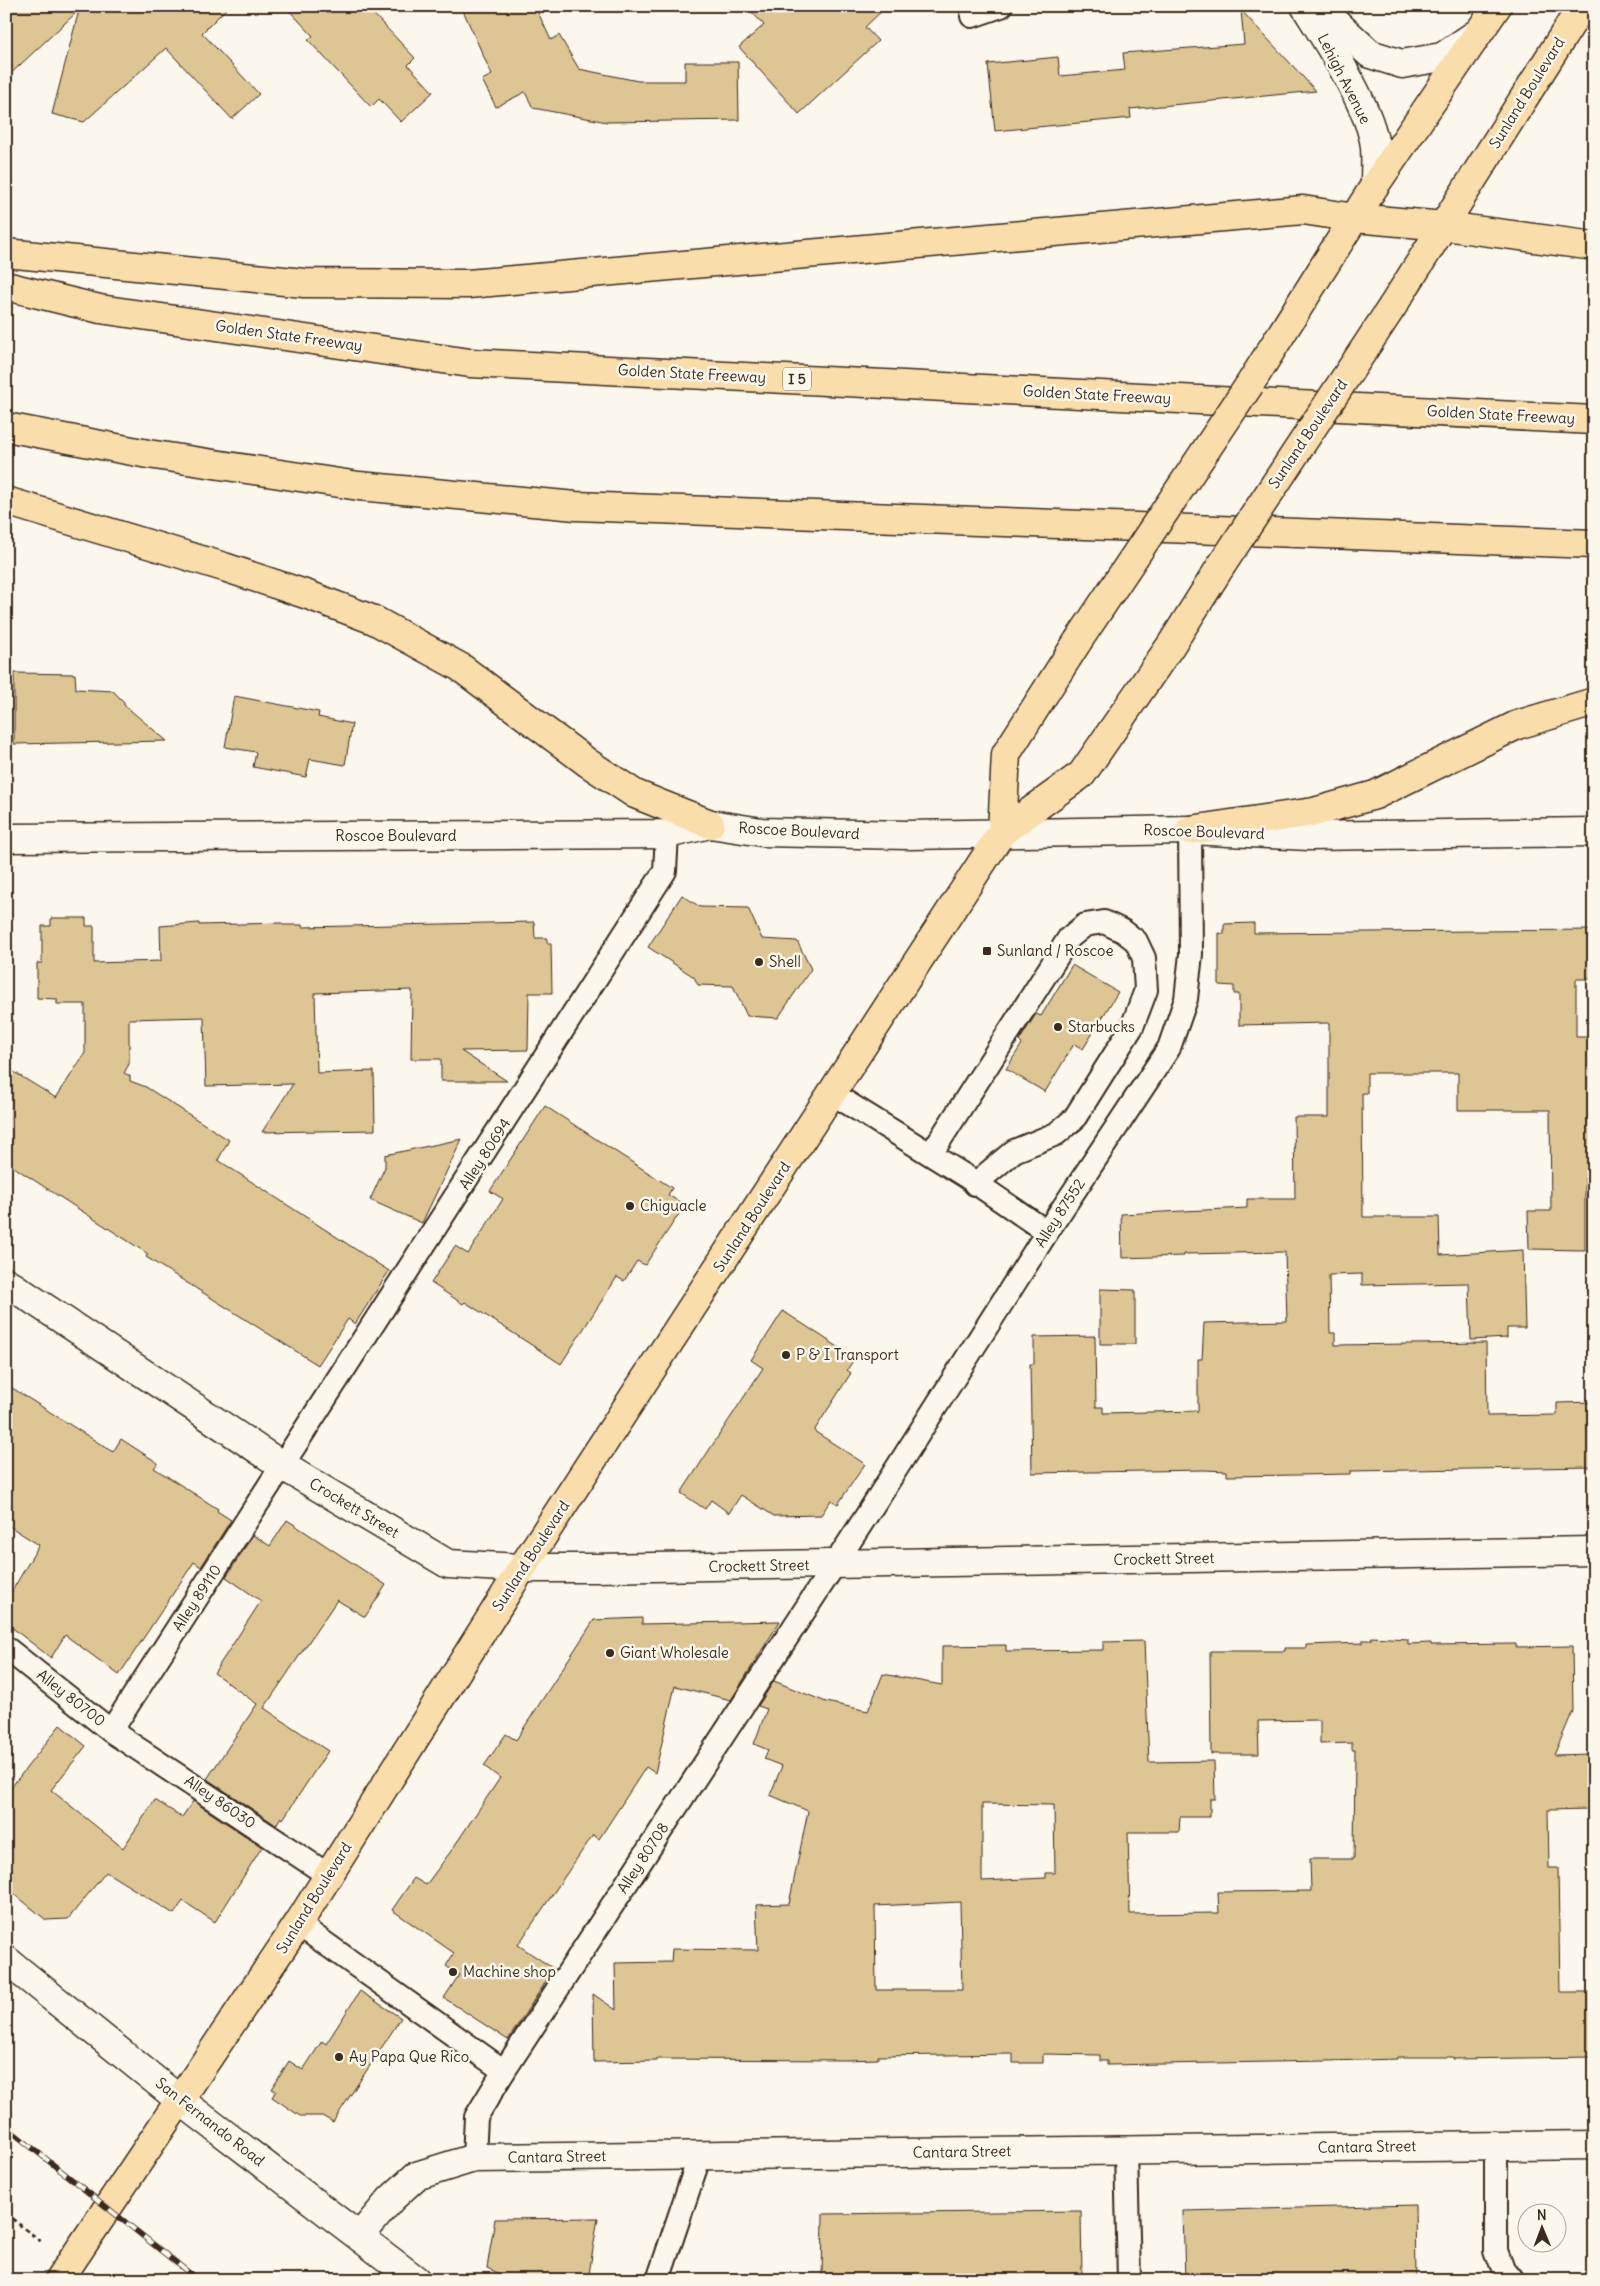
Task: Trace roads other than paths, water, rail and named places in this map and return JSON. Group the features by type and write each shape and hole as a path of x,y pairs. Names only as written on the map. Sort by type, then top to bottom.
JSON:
{"main road":[{"name":"Sunland Boulevard","path":"1002,832 1006,754 1078,640 1250,384 1375,185 1476,34 1497,6"},
{"name":"Sunland Boulevard","path":"59,2280 181,2101 298,1924 522,1568 833,1094 1002,832 1082,774 1171,645 1220,566 1392,307 1582,6"},
{"path":"6,253 304,283 468,284 1303,210 1354,218 1444,226 1594,246"},
{"name":"Golden State Freeway","path":"6,286 100,309 470,363 1594,420"},
{"path":"6,427 148,454 359,486 576,506 1594,544"},
{"path":"6,501 233,570 308,595 374,620 460,667 588,763 635,794 710,824"},
{"path":"1190,830 1314,812 1375,795 1517,725 1594,702"}],"street":[{"name":"Lehigh Avenue","path":"1305,6 1331,48 1365,115 1374,145 1375,185"},
{"name":"Lehigh Avenue","path":"1318,6 1370,54 1402,64 1442,57 1476,34"},
{"name":"Roscoe Boulevard","path":"6,838 667,834 710,824 762,832 908,834 1190,830 1309,836 1594,832"},
{"name":"Crockett Street","path":"6,1282 283,1466 448,1564 522,1568 834,1565 1594,1551"},
{"name":"San Fernando Road","path":"6,1960 181,2101 416,2280"},
{"name":"Cantara Street","path":"360,2236 391,2200 416,2176 474,2158 1594,2145"}],"lane":[{"path":"972,16 1001,6"},
{"name":"Alley 87552","path":"834,1565 1047,1232 1172,1042 1186,999 1191,954 1190,830"},
{"name":"Alley 80694","path":"283,1466 665,871 667,834"},
{"path":"931,1154 1069,938 1085,925 1104,922 1123,931 1136,941 1144,958 1146,990 1132,1027 1074,1119 1056,1134 1014,1151 975,1184"},
{"path":"833,1094 931,1154 1047,1232"},
{"name":"Alley 89110","path":"112,1730 283,1466"},
{"name":"Alley 80708","path":"474,2158 476,2118 504,2071 834,1565"},
{"name":"Alley 80700","path":"6,1648 112,1730"},
{"name":"Alley 86030","path":"112,1730 328,1875"},
{"path":"298,1924 504,2071"},
{"path":"1496,2146 1496,2251 1504,2272 1514,2280"},
{"path":"1126,2150 1129,2280"},
{"path":"658,2280 700,2155"}],"railway":[{"path":"6,2127 198,2280"}],"place":[{"name":"Sunland / Roscoe","path":"987,951"},
{"name":"Shell","path":"759,962"},
{"name":"Starbucks","path":"1058,1027"},
{"name":"Chiguacle","path":"630,1206"},
{"name":"P & I Transport","path":"786,1355"},
{"name":"Giant Wholesale","path":"610,1653"},
{"name":"Machine shop","path":"453,1972"},
{"name":"Ay Papa Que Rico","path":"339,2057"}]}
